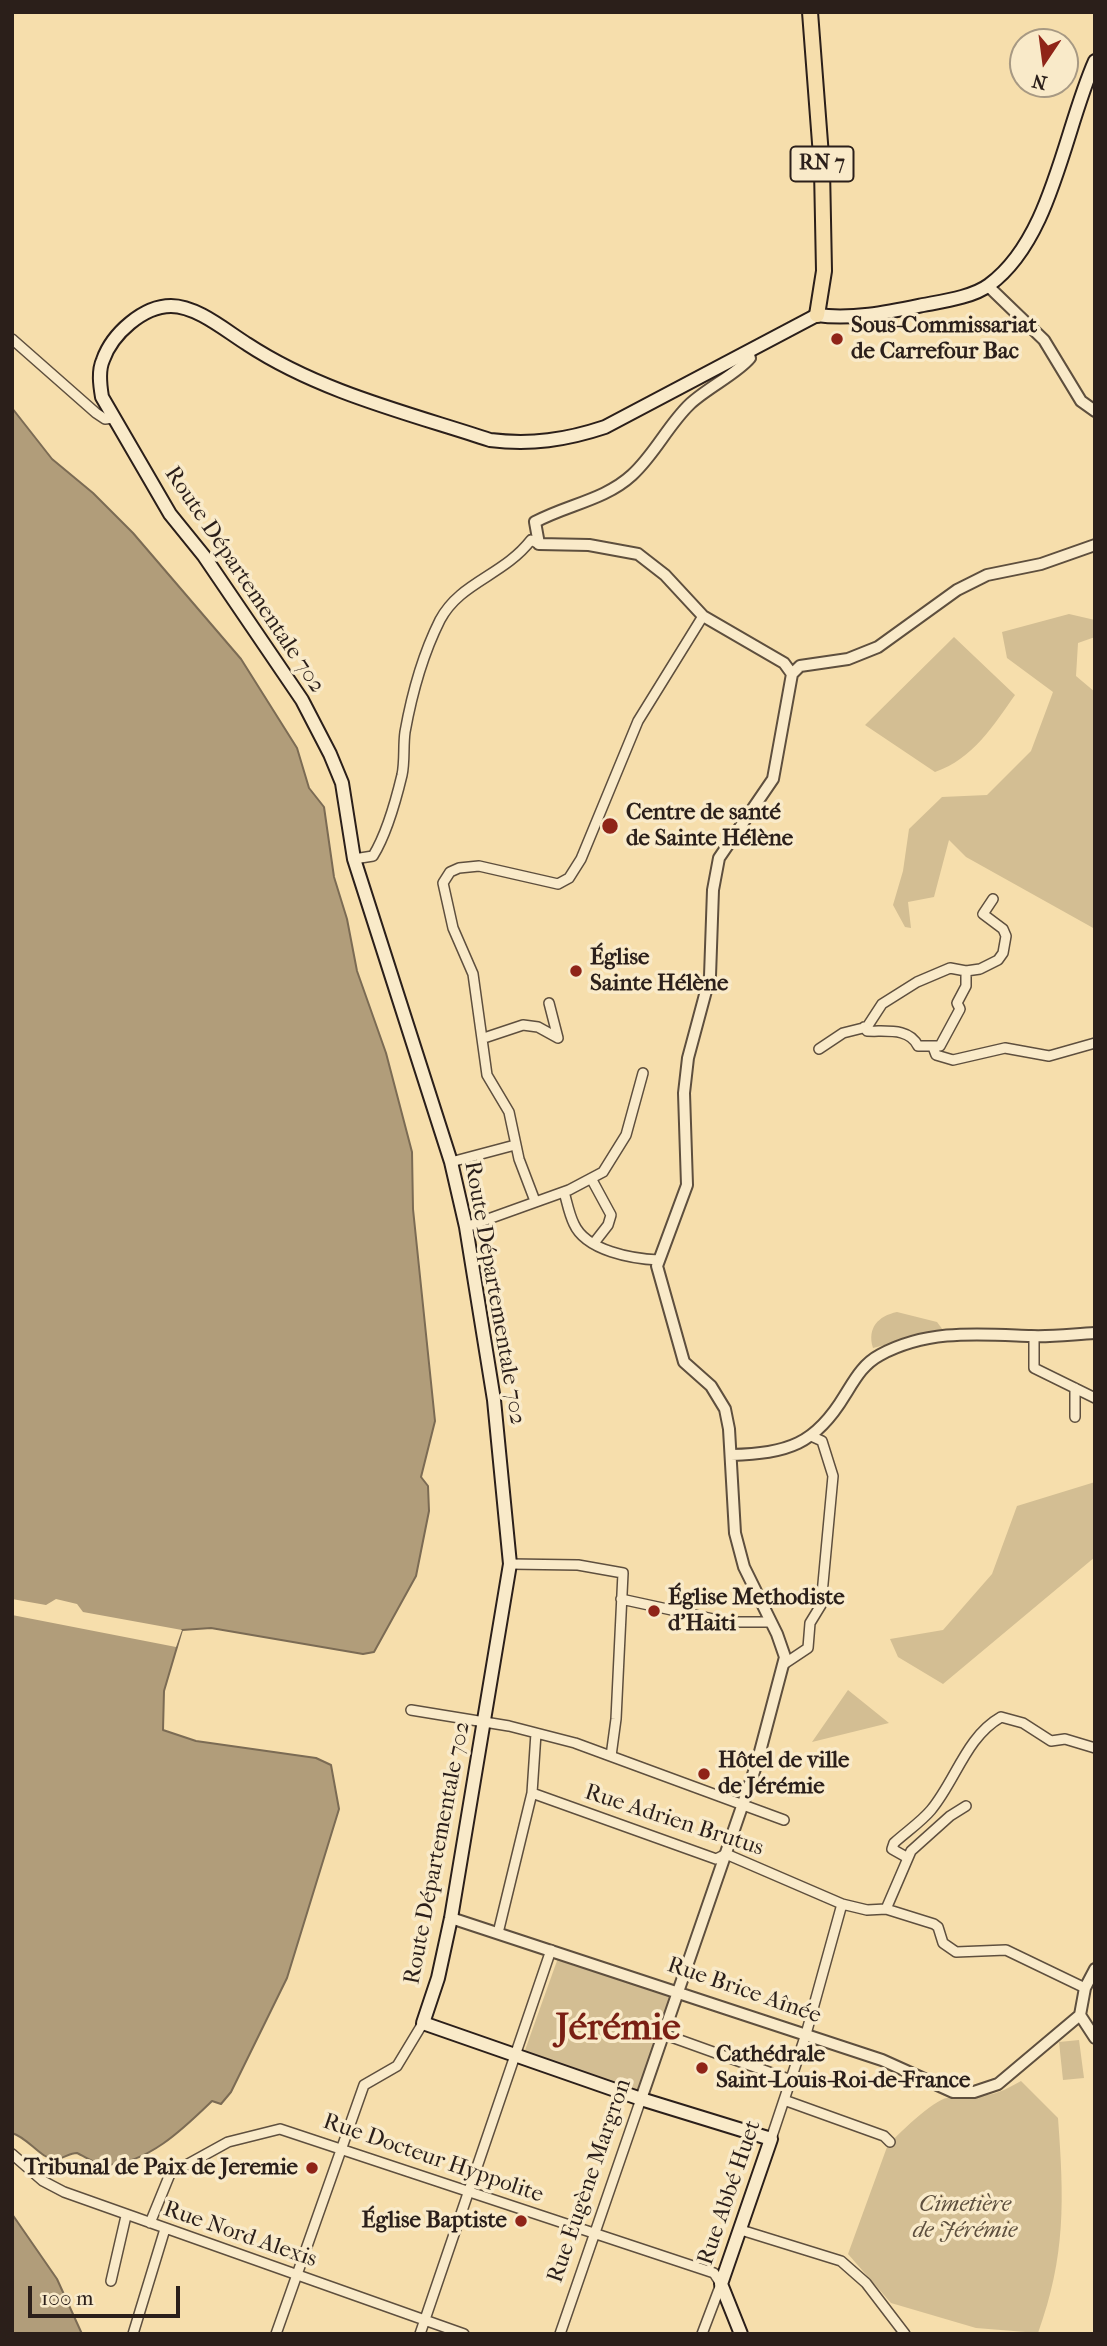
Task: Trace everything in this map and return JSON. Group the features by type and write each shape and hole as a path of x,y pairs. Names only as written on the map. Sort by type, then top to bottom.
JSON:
{"main road":[{"name":"RN 7","path":"810,12 822,169 824,271 817,315"},
{"name":"Route Départementale 702","path":"423,2023 438,1978 451,1918 510,1564 494,1399 466,1227 451,1162 354,859 342,783 307,709 204,556 170,513 102,397 103,360 115,340 132,322 153,309 173,306 215,324 301,376 490,440 514,443 571,438 605,427 817,315 834,317 890,312 988,286 1016,260 1038,223 1078,99 1095,61"},
{"path":"423,2023 641,2099 771,2139"},
{"name":"Rue Abbé Huet","path":"721,2284 771,2139"},
{"path":"721,2284 741,2334"}],"street":[{"path":"988,286 1044,340 1081,401 1095,411"},
{"path":"12,339 96,413 105,419 115,418"},
{"path":"539,544 535,522 609,491 631,477 688,406 718,381 744,365 750,358 748,353"},
{"path":"354,859 373,856 384,835 402,774 405,734 417,674 441,618 452,601 517,558 531,540 539,544 589,545 638,554 665,575 703,615 784,663 792,674"},
{"path":"811,1436 822,1441 833,1476 821,1605 810,1623 807,1648 784,1664 781,1643 744,1567 735,1533 731,1455 725,1409 711,1386 684,1362 661,1283 659,1260 687,1185 684,1093 688,1058 710,976 713,890 719,858 773,779 792,674 800,666 848,659 878,647 957,590 987,575 1041,564 1095,545"},
{"path":"535,1201 516,1144 509,1112 486,1075 484,1038 473,974 444,901 445,877 458,867 468,866 558,884 569,878 581,859 638,721 703,615"},
{"path":"819,1049 842,1033 864,1027 882,1004 917,982 950,968 966,971 992,965 1003,953 1006,936 1003,929 983,914 993,899"},
{"path":"864,1027 867,1031 884,1030 905,1034 918,1046 940,1046 960,1009 957,1003 966,986 966,971"},
{"path":"484,1038 523,1025 538,1027 558,1038 549,1003"},
{"path":"933,1047 936,1055 953,1060 1005,1048 1049,1056 1095,1044"},
{"path":"466,1227 564,1192 603,1172 626,1135 643,1073"},
{"path":"451,1162 516,1144"},
{"path":"592,1180 611,1215 608,1225 594,1243"},
{"path":"564,1192 575,1226 594,1243 642,1260 659,1260"},
{"path":"731,1455 771,1453 795,1446 811,1436 833,1416 865,1364 881,1354 939,1335 974,1333 1034,1336 1095,1333"},
{"path":"1034,1336 1034,1368 1095,1398"},
{"path":"1075,1388 1075,1418"},
{"path":"510,1564 578,1565 623,1573 616,1719 611,1756"},
{"path":"621,1599 727,1622 770,1622"},
{"name":"Rue Eugène Margron","path":"560,2334 743,1805 784,1664"},
{"path":"411,1710 536,1733 611,1756 784,1820"},
{"path":"908,1858 892,1849 894,1843 930,1811 964,1755 990,1724 1001,1717 1024,1723 1051,1741 1065,1739 1095,1748"},
{"path":"498,1933 532,1793 536,1733"},
{"name":"Rue Adrien Brutus","path":"532,1793 716,1859 726,1854 842,1904 867,1910 886,1909 934,1924 938,1927 943,1943 956,1952 1006,1950 1085,1988"},
{"path":"886,1909 911,1851 965,1806"},
{"name":"Rue Abbé Huet","path":"771,2139 806,2034 842,1904"},
{"name":"Rue Brice Aînée","path":"451,1918 806,2034 963,2093 998,2084 1080,2015"},
{"path":"420,2334 551,1950"},
{"path":"1095,1969 1085,1988 1080,2015 1095,2038"},
{"path":"276,2334 344,2148 364,2085 397,2066 423,2023"},
{"path":"663,2034 791,2080"},
{"path":"784,2100 884,2136 890,2142"},
{"name":"Rue Docteur Hyppolite","path":"150,2223 170,2174 228,2142 280,2129 344,2148 468,2193 714,2273 721,2284"},
{"name":"Rue Nord Alexis","path":"12,2154 43,2181 125,2216 464,2334"},
{"path":"111,2281 125,2216"},
{"path":"133,2334 165,2229"},
{"path":"741,2230 842,2261 866,2283 905,2334"},
{"name":"Rue Abbé Huet","path":"702,2334 721,2284"}],"green space":[{"path":"1069,614 1095,620 1095,637 1078,643 1076,676 1095,692 1095,929 966,857 949,840 934,897 908,902 911,928 905,927 893,905 903,871 909,829 942,797 987,795 1031,751 1053,692 1007,658 1002,632"},
{"path":"954,637 1015,695 990,730 971,750 935,772 865,725"},
{"path":"897,1312 937,1322 943,1330 873,1348 872,1334 876,1324 884,1316"},
{"path":"1095,1482 1095,1557 943,1684 898,1657 890,1639 943,1630 992,1574 1017,1506"},
{"path":"848,1690 889,1723 812,1742"},
{"path":"558,1958 671,1994 637,2093 524,2053"},
{"path":"1079,2040 1084,2078 1063,2080 1059,2042"},
{"name":"Cimetière de Jérémie","path":"1021,2081 1058,2118 1060,2147 1061,2227 1054,2278 1038,2333 976,2328 891,2303 848,2254 887,2147 941,2100 984,2096"}],"shaded area":[{"path":"12,408 52,459 93,493 133,533 241,659 297,748 309,788 324,807 334,877 347,919 357,971 386,1053 412,1152 413,1209 435,1421 421,1477 428,1486 429,1511 416,1576 374,1652 363,1654 211,1628 182,1630 164,1691 163,1730 196,1741 316,1758 331,1765 339,1809 287,1978 231,2092 221,2104 212,2101 178,2133 151,2151 122,2163 107,2165 96,2163 77,2153 59,2159 50,2158 12,2133"},
{"path":"12,2214 57,2279 82,2334 12,2334"}],"pier":[{"path":"12,1599 46,1605 56,1599 77,1604 83,1612 182,1630 176,1647 12,1615"}],"place":[{"name":"Sous-Commissariat de Carrefour Bac","path":"837,339"},
{"name":"Centre de santé de Sainte Hélène","path":"610,826"},
{"name":"Église Sainte Hélène","path":"576,971"},
{"name":"Église Methodiste d'Haiti","path":"654,1611"},
{"name":"Hôtel de ville de Jérémie","path":"704,1774"},
{"name":"Cathédrale Saint-Louis-Roi-de-France","path":"702,2068"},
{"name":"Tribunal de Paix de Jeremie","path":"312,2168"},
{"name":"Église Baptiste","path":"521,2221"}],"district":[{"name":"Jérémie","path":"618,2030"}]}
